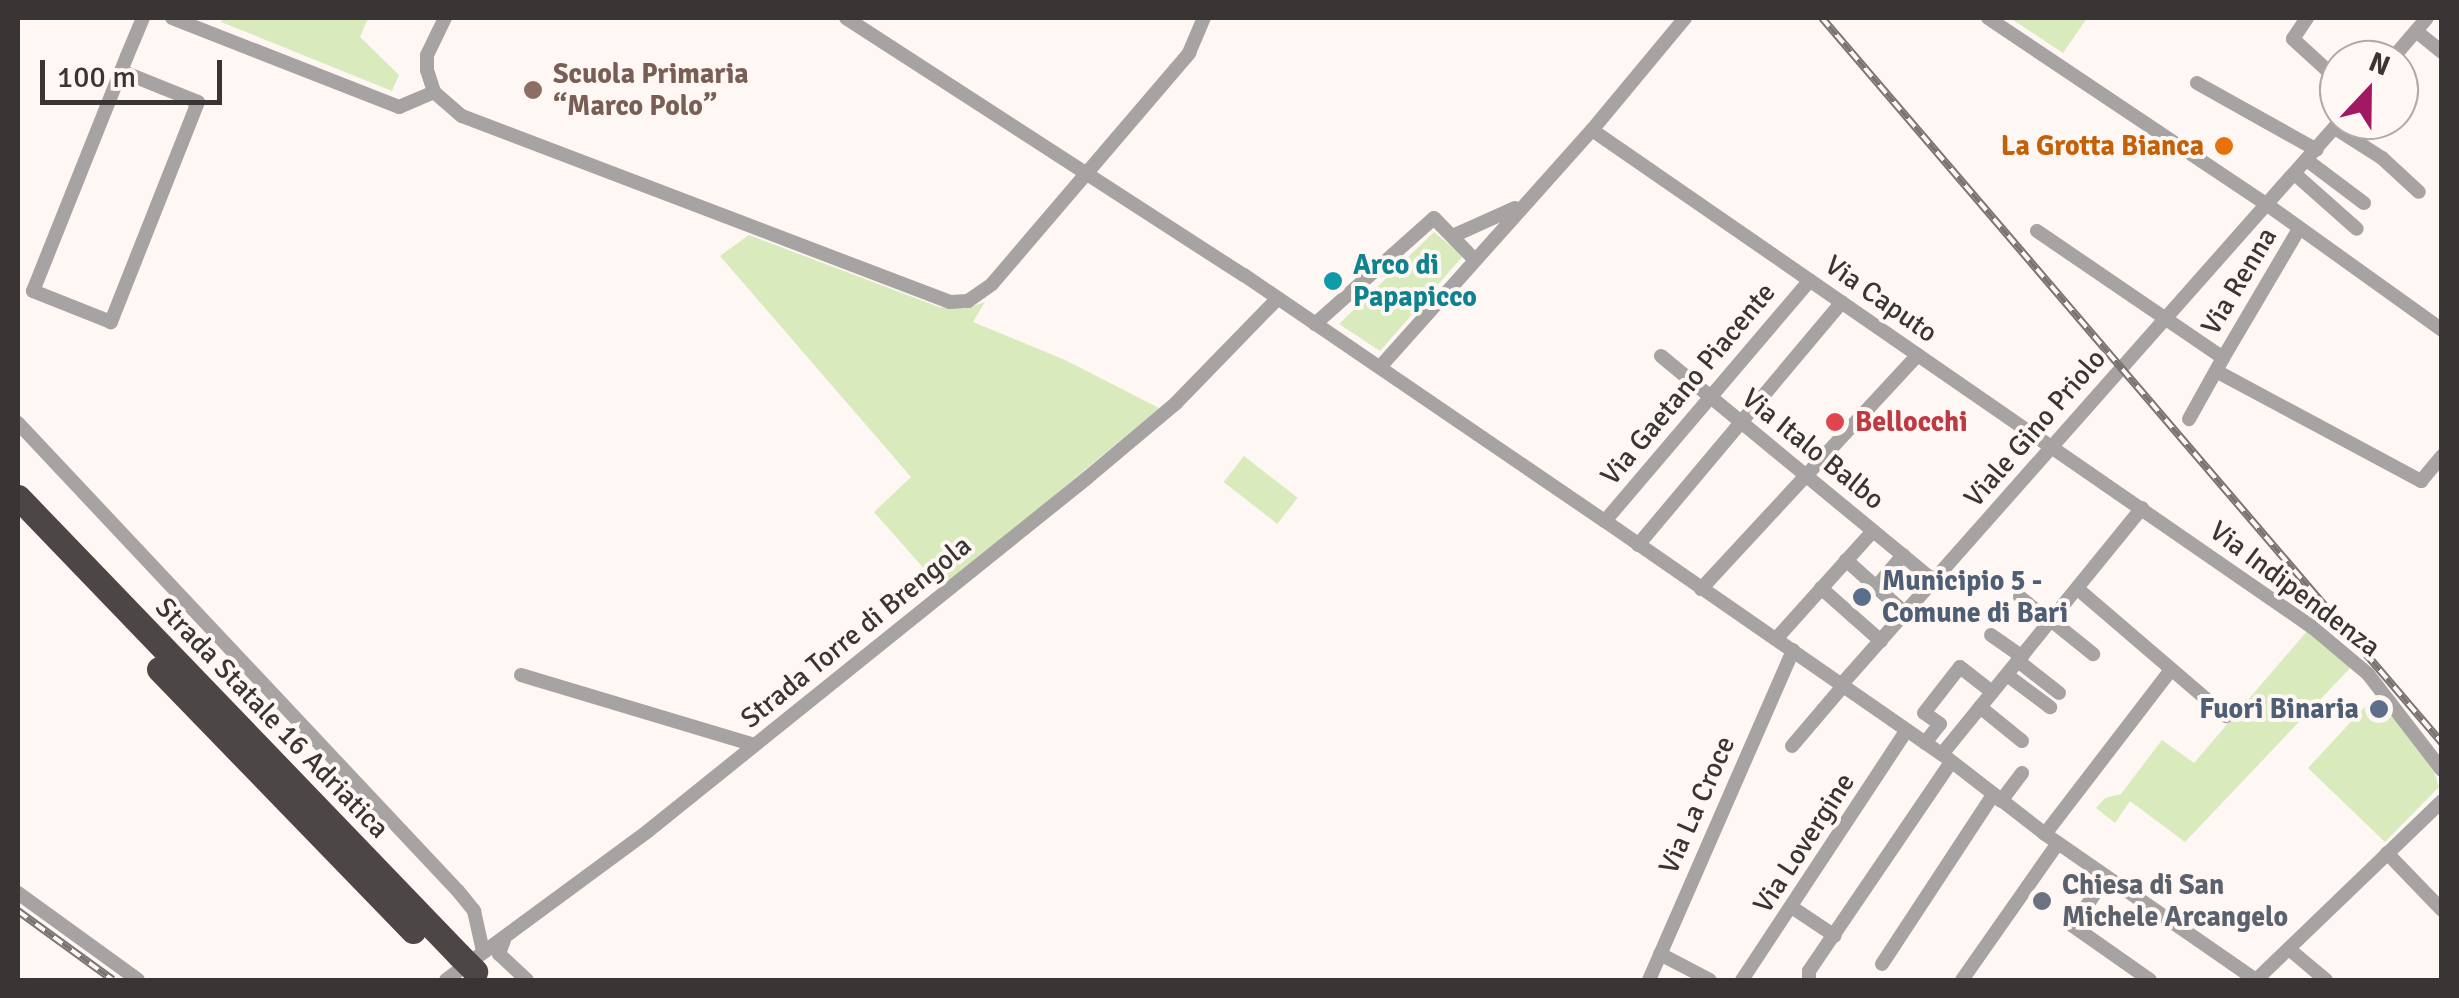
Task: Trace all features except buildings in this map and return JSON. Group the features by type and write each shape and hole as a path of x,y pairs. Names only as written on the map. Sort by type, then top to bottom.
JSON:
{"highway":[{"name":"Strada Statale 16 Adriatica","path":"18,498 466,969"},
{"name":"Strada Statale 16 Adriatica","path":"18,521 466,969"}],"street":[{"path":"121,71 198,102 111,322 32,291 121,71 143,18"},
{"path":"172,18 398,107 434,92"},
{"path":"445,18 427,55 434,92 462,116 950,302 968,301 992,284 1188,53 1204,18"},
{"path":"846,18 1278,299 1605,521 2256,980 2442,801"},
{"path":"1380,368 1592,130 1685,18"},
{"path":"1988,18 2269,206 2442,330"},
{"path":"2408,40 2427,18"},
{"path":"2303,23 2293,39 2319,63"},
{"path":"2416,31 2442,52"},
{"path":"2197,82 2312,156 2364,203"},
{"name":"Via Caputo","path":"1592,130 2142,508"},
{"name":"Viale Gino Priolo","path":"1792,746 2163,318 2269,206 2325,140"},
{"path":"2359,140 2420,192"},
{"path":"2296,176 2357,229"},
{"path":"1454,235 1521,206"},
{"path":"1315,324 1434,218 1474,258"},
{"name":"Via Renna","path":"2190,419 2299,229"},
{"path":"2037,232 2163,318 2222,368 2421,481 2442,456"},
{"name":"Via Gaetano Piacente","path":"1605,521 1810,280"},
{"name":"Strada Torre di Brengola","path":"466,969 754,745 1176,403 1278,299"},
{"path":"1638,544 1842,302"},
{"path":"1701,588 1918,355"},
{"name":"Via Italo Balbo","path":"1661,356 1934,580"},
{"path":"18,423 466,901 481,928 466,969"},
{"path":"1810,980 1809,971 1980,707 2142,508"},
{"name":"Via Indipendenza","path":"2142,508 2346,654 2368,674 2442,770"},
{"path":"1776,639 1873,530"},
{"path":"1876,587 1903,555"},
{"path":"1846,560 1905,614"},
{"path":"1821,588 1881,641"},
{"path":"2078,590 2226,716"},
{"path":"2020,597 2093,654"},
{"path":"1991,635 2059,693"},
{"name":"Via La Croce","path":"1649,980 1793,650"},
{"path":"1925,743 1940,724 1924,713 1960,667 1992,692"},
{"path":"2045,834 2172,670"},
{"path":"2007,674 2050,707"},
{"path":"522,676 754,745"},
{"path":"1980,707 2022,742"},
{"name":"Via Lovergine","path":"1742,980 1793,908 1906,730"},
{"path":"1882,964 1997,798 2022,773"},
{"path":"1962,980 2058,844"},
{"path":"2387,854 2442,910"},
{"path":"2106,877 2073,926 2150,980"},
{"path":"18,893 138,980"},
{"path":"1793,908 1834,936"},
{"path":"504,940 500,954 527,980"},
{"path":"2289,950 2326,980"},
{"path":"1660,954 1710,980"}],"green space":[{"path":"223,18 368,18 360,37 399,75 392,91 221,22"},
{"path":"2010,18 2087,18 2063,53"},
{"path":"1434,232 1463,256 1380,351 1339,324"},
{"path":"749,235 939,307 964,309 985,302 973,322 1065,360 1159,408 942,589 874,512 911,477 720,256"},
{"path":"1244,456 1298,498 1277,524 1224,482"},
{"path":"2308,630 2352,666 2185,842 2130,801 2115,823 2096,808 2105,798 2121,794 2162,740 2194,763"},
{"path":"2376,695 2430,758 2439,787 2385,842 2308,768"}],"railway":[{"path":"1822,18 2442,743"},
{"path":"18,911 113,980"}],"place":[{"name":"Scuola Primaria “Marco Polo”","path":"533,90"},
{"name":"La Grotta Bianca","path":"2224,146"},
{"name":"Arco di Papapicco","path":"1333,281"},
{"name":"Bellocchi","path":"1835,422"},
{"name":"Municipio 5 - Comune di Bari","path":"1862,597"},
{"name":"Fuori Binaria","path":"2379,709"},
{"name":"Chiesa di San Michele Arcangelo","path":"2042,901"}]}
